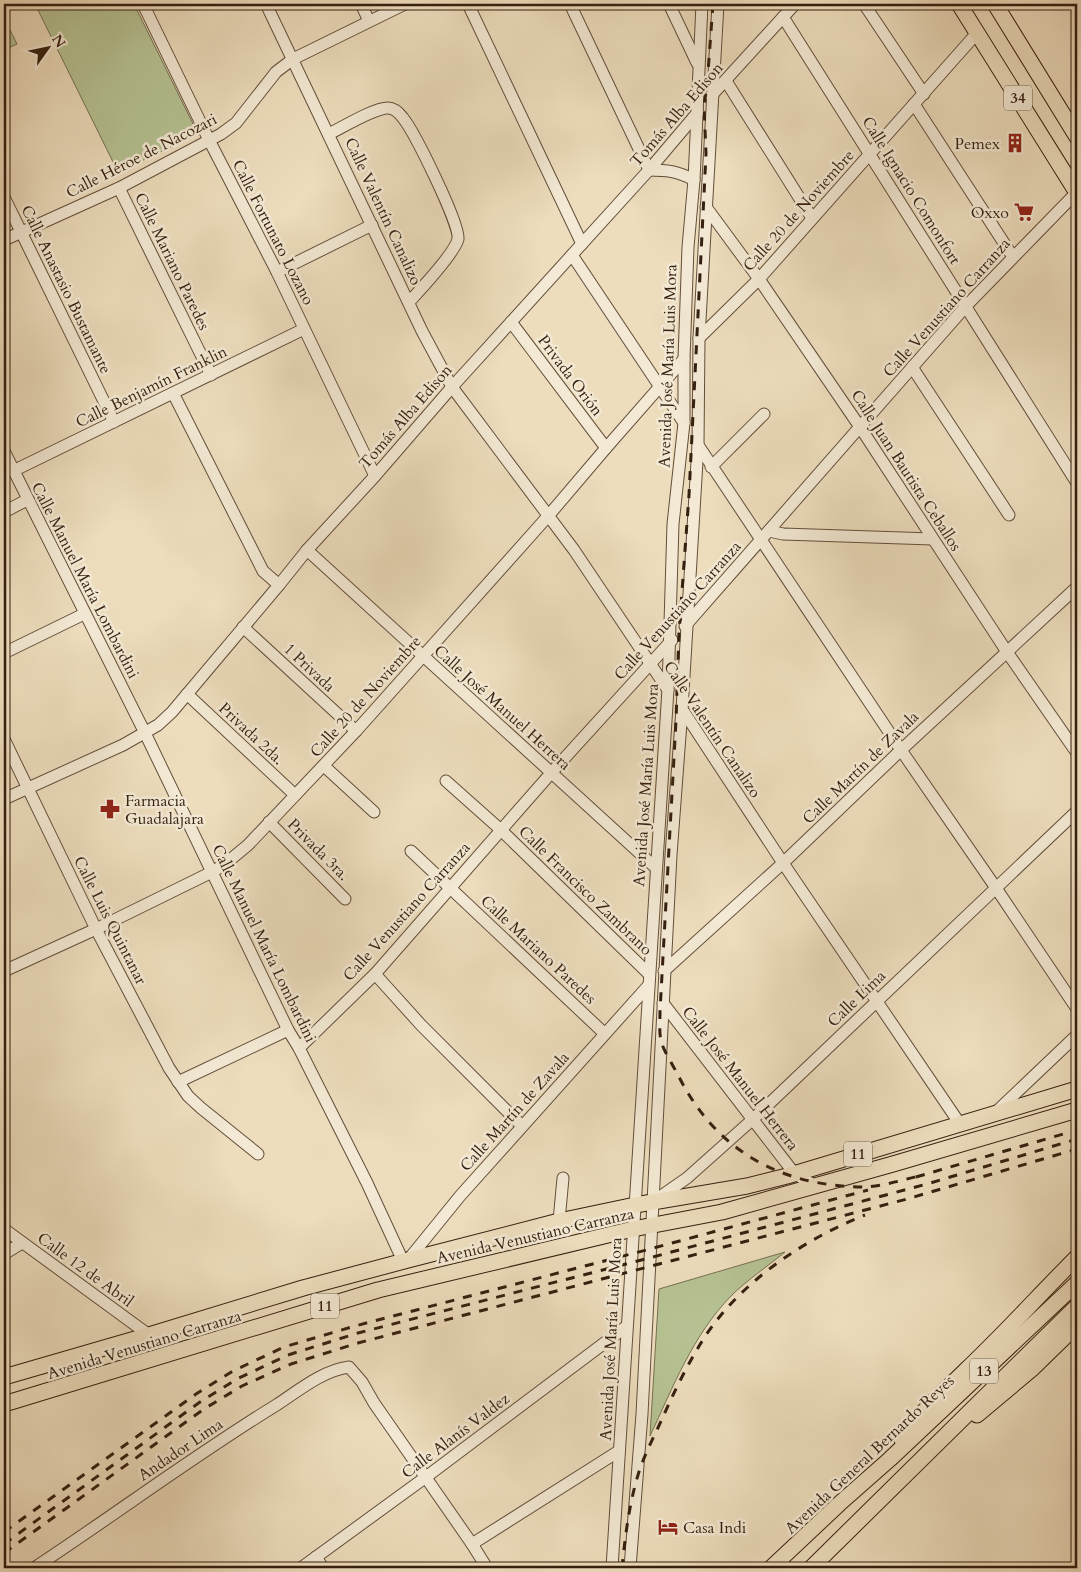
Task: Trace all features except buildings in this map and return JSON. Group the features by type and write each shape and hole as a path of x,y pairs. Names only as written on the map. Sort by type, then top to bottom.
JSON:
{"main road":[{"name":"34","path":"959,4 1077,192"},
{"name":"34","path":"995,4 1077,137"},
{"name":"Avenida Venustiano Carranza","path":"4,1377 294,1290 559,1221 635,1205 746,1186 1077,1088"},
{"name":"Avenida Venustiano Carranza","path":"4,1404 378,1290 633,1229 722,1212 1077,1110"},
{"path":"890,1459 908,1430 933,1400 967,1369 1077,1257"},
{"name":"Avenida General Bernardo Reyes","path":"771,1568 1077,1283"},
{"name":"13","path":"818,1566 857,1522 952,1430 1030,1350 1077,1306"},
{"path":"952,1430 986,1410 1077,1325"}],"street":[{"name":"Calle Fortunato Lozano","path":"143,4 209,140 277,272 375,476"},
{"name":"Calle Valentín Canalizo","path":"266,4 409,302 452,387 549,515 960,1124"},
{"path":"361,4 369,20"},
{"name":"Calle Héroe de Nacozari","path":"4,240 119,188 209,140 236,123 276,72 293,59 369,20 405,4"},
{"path":"468,4 582,244"},
{"path":"570,4 649,170 670,170 694,180"},
{"path":"669,4 712,95"},
{"name":"Avenida José María Luis Mora","path":"612,1568 668,689 673,524 684,423 688,247 694,180 702,4"},
{"name":"Avenida José María Luis Mora","path":"628,1567 642,1414 664,971 698,445 699,338 718,4"},
{"name":"Tomás Alba Edison","path":"4,799 104,754 158,725 188,694 307,550 649,170 712,95 795,4"},
{"path":"864,4 924,94"},
{"name":"Calle Ignacio Comonfort","path":"783,17 1077,483"},
{"name":"Calle 20 de Noviembre","path":"699,338 759,279 977,33"},
{"path":"726,80 812,218"},
{"path":"914,104 1014,257"},
{"name":"Calle Valentín Canalizo","path":"329,134 380,110 389,108 396,110 412,134 454,219 458,230 458,240 445,260 409,302"},
{"name":"Calle Mariano Paredes","path":"119,188 211,375"},
{"name":"Calle Venustiano Carranza","path":"299,1048 375,974 552,772 765,536 966,306 1077,192"},
{"name":"Calle Anastasio Bustamante","path":"4,197 114,422"},
{"name":"Calle Juan Bautista Ceballos","path":"706,207 759,279 860,427 1007,652 1077,753"},
{"path":"277,272 372,225"},
{"path":"572,255 684,423"},
{"name":"Privada Orión","path":"511,322 606,448"},
{"name":"Calle Benjamín Franklin","path":"13,472 304,329"},
{"name":"Calle 20 de Noviembre","path":"4,971 96,929 212,872 237,855 356,731 549,515 684,359"},
{"path":"912,367 1009,515"},
{"path":"173,392 263,571 279,585"},
{"path":"711,467 764,414"},
{"path":"698,445 711,467 765,536 901,750 1077,1009"},
{"name":"Calle Manuel María Lombardini","path":"4,451 145,733 288,1030 299,1048 406,1260"},
{"path":"4,512 27,500"},
{"path":"765,536 783,534 932,539"},
{"name":"Calle José Manuel Herrera","path":"307,550 656,868"},
{"name":"Calle Martín de Zavala","path":"664,971 783,863 901,750 1077,587"},
{"path":"4,653 84,614"},
{"name":"1 Privada","path":"243,627 356,731"},
{"name":"Privada 2da.","path":"188,694 295,796"},
{"name":"Calle Luis Quintanar","path":"4,739 26,788 96,929 169,1068 178,1082 201,1108 258,1154"},
{"path":"324,766 374,812"},
{"name":"Calle Francisco Zambrano","path":"446,781 501,830 649,974"},
{"name":"Calle Lima","path":"652,1202 687,1178 752,1120 1077,811"},
{"name":"Privada 3ra.","path":"269,822 346,899"},
{"name":"Calle Mariano Paredes","path":"411,851 605,1034"},
{"path":"375,974 421,1025 522,1126"},
{"name":"Calle Martín de Zavala","path":"406,1260 460,1196 648,986"},
{"name":"Calle José Manuel Herrera","path":"663,1003 794,1173 814,1186"},
{"path":"178,1082 288,1030"},
{"path":"994,1114 1077,1035"},
{"path":"559,1221 563,1178"},
{"name":"Calle 12 de Abril","path":"4,1229 149,1335"},
{"path":"4,1254 22,1243"},
{"name":"Calle Alanís Valdez","path":"301,1568 627,1326"},
{"name":"Andador Lima","path":"34,1568 268,1410 319,1378 341,1368 349,1367 362,1382 374,1403 426,1477"},
{"path":"472,1544 620,1451"},
{"path":"426,1477 487,1568"},
{"path":"316,1557 324,1568"}],"green space":[{"path":"35,4 134,4 198,134 118,172"},
{"path":"4,18 17,44 4,50"},
{"path":"785,1252 737,1290 706,1327 685,1362 650,1436 659,1289"}],"railway":[{"path":"713,4 704,105 706,154 689,495 679,633 660,1011 661,1041 666,1054 693,1102 731,1144 754,1159 778,1171 804,1180 833,1185 870,1187 923,1175"},
{"path":"916,1177 1077,1130"},
{"path":"4,1544 200,1402 237,1379 288,1355 358,1333 927,1184 1077,1139"},
{"path":"4,1553 204,1409 242,1386 291,1364 358,1343 907,1199 1077,1149"},
{"path":"4,1532 196,1394 233,1371 284,1347 355,1326 868,1190"},
{"path":"622,1568 630,1509 640,1468 677,1387 706,1335 738,1296 777,1263 820,1236 865,1215"}],"place":[{"name":"Pemex","path":"1015,143"},
{"name":"Oxxo","path":"1024,212"},
{"name":"Farmacia Guadalajara","path":"110,809"},
{"name":"Casa Indi","path":"668,1527"}]}
